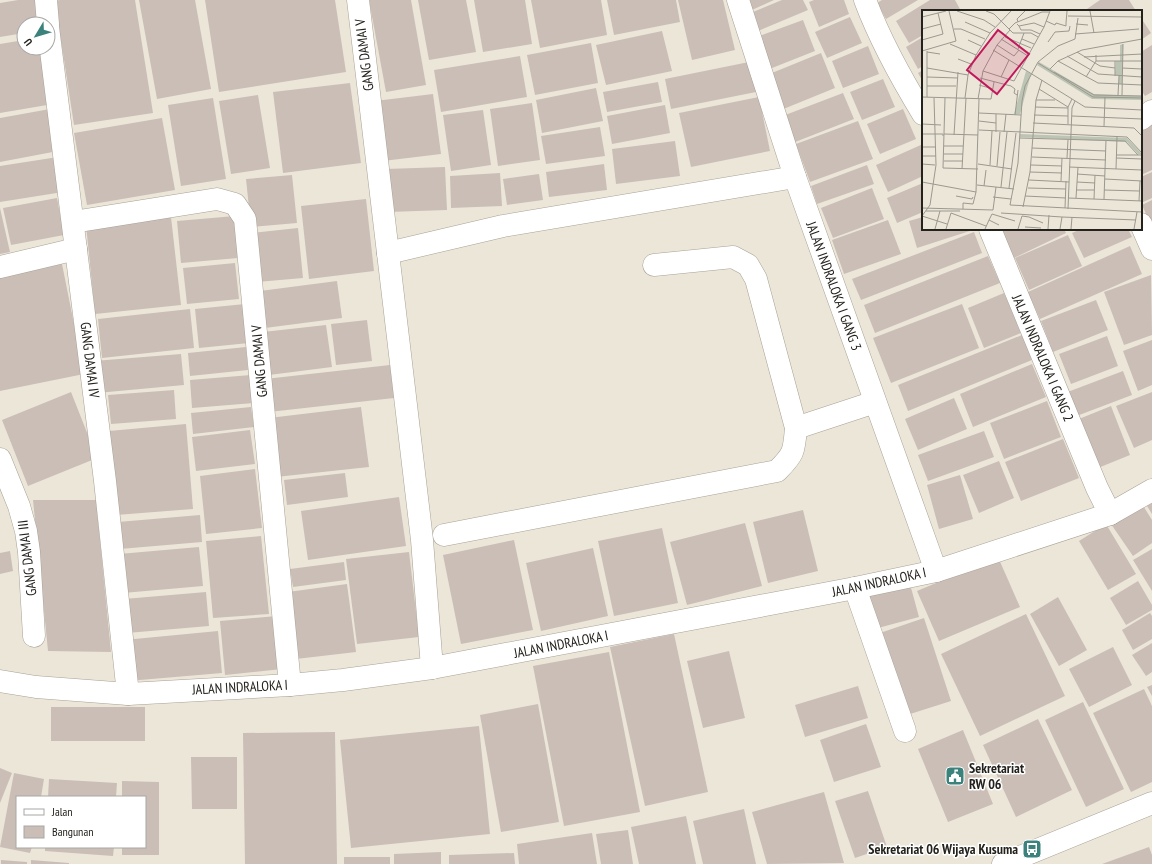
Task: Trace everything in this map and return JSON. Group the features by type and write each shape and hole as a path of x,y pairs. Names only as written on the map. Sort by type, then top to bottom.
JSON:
{"street":[{"name":"GANG DAMAI IV","path":"46,0 47,16"},
{"name":"GANG DAMAI V","path":"358,0 422,540 432,668"},
{"name":"JALAN INDRALOKA I GANG 3","path":"738,0 795,177 936,571"},
{"path":"865,0 872,20 904,82 922,112"},
{"name":"GANG DAMAI IV","path":"52,56 104,473 128,694"},
{"path":"1142,117 1152,111"},
{"path":"388,253 503,226 795,177"},
{"name":"GANG DAMAI V","path":"73,222 217,199 235,204 246,219 290,685"},
{"path":"1142,226 1152,249"},
{"name":"JALAN INDRALOKA I GANG 2","path":"990,230 1097,488 1110,514"},
{"path":"0,267 76,249"},
{"path":"444,535 777,471 788,460 795,449 796,428 756,279 748,265 733,257 654,265"},
{"path":"796,428 875,402"},
{"name":"GANG DAMAI III","path":"0,459 19,506 26,531 29,552 34,636"},
{"name":"JALAN INDRALOKA I","path":"0,681 36,687 128,694 290,685 343,680 432,668 855,588 936,571 1110,514 1152,490"},
{"path":"855,588 905,731"},
{"path":"1003,864 1152,803"}],"building":[{"path":"18,0 39,0 42,16 16,16 16,34 0,37 0,3"},
{"path":"135,0 153,113 74,125 55,1"},
{"path":"139,0 195,0 211,89 157,99"},
{"path":"205,0 335,0 346,72 219,92"},
{"path":"369,0 411,0 426,85 386,92"},
{"path":"418,0 466,0 476,52 429,60"},
{"path":"474,0 525,0 532,44 483,52"},
{"path":"531,0 601,0 607,35 540,48"},
{"path":"607,0 676,0 680,22 614,35"},
{"path":"678,0 723,0 735,50 692,60"},
{"path":"747,0 774,0 752,10"},
{"path":"782,0 803,0 808,10 751,34 743,16"},
{"path":"814,0 844,0 849,14 819,27 809,2"},
{"path":"882,0 918,0 886,19 877,3"},
{"path":"930,0 955,0 960,10 922,10 922,36 909,43 896,21"},
{"path":"1100,0 1129,0 1135,10 1085,10"},
{"path":"850,17 862,43 827,58 815,32"},
{"path":"803,20 815,51 767,70 754,38"},
{"path":"1142,20 1151,33 1142,39"},
{"path":"662,31 672,71 606,85 596,45"},
{"path":"922,38 922,67 918,69 906,47"},
{"path":"16,41 16,56 44,56 53,104 0,113 0,44"},
{"path":"591,43 598,83 535,95 527,55"},
{"path":"1152,45 1152,92 1145,96 1142,92 1142,51"},
{"path":"868,46 879,74 843,88 832,61"},
{"path":"821,53 835,88 781,110 767,75"},
{"path":"520,56 527,97 441,112 434,70"},
{"path":"749,62 756,92 671,109 665,79"},
{"path":"922,71 922,80 918,73"},
{"path":"883,79 895,107 862,120 850,92"},
{"path":"658,82 662,102 607,112 603,92"},
{"path":"350,83 361,163 283,173 273,92"},
{"path":"596,88 603,121 542,133 536,100"},
{"path":"843,93 854,119 790,144 780,117"},
{"path":"433,94 441,154 383,161 375,101"},
{"path":"258,95 270,168 231,174 219,101"},
{"path":"759,97 770,151 691,167 679,113"},
{"path":"213,98 226,179 181,186 168,105"},
{"path":"532,103 540,160 498,166 490,109"},
{"path":"665,105 670,133 612,144 607,116"},
{"path":"50,109 58,151 0,162 0,118"},
{"path":"903,109 916,139 880,154 867,124"},
{"path":"483,110 491,165 451,171 443,115"},
{"path":"162,118 175,190 87,205 74,133"},
{"path":"858,121 873,159 810,182 796,144"},
{"path":"1152,124 1152,170 1142,175 1142,129"},
{"path":"600,127 605,156 546,164 541,136"},
{"path":"675,141 680,176 616,184 612,149"},
{"path":"922,144 922,176 888,192 876,165"},
{"path":"58,157 63,192 0,202 0,166"},
{"path":"604,164 607,190 549,197 546,172"},
{"path":"867,165 874,184 817,204 811,186"},
{"path":"445,167 447,210 388,212 386,169"},
{"path":"1152,172 1152,198 1142,203 1142,177"},
{"path":"500,173 502,206 451,208 450,176"},
{"path":"539,174 543,200 507,205 503,179"},
{"path":"292,175 297,223 251,227 246,179"},
{"path":"922,183 922,212 897,223 887,198"},
{"path":"872,188 884,219 833,238 821,208"},
{"path":"57,198 64,235 11,245 3,208"},
{"path":"366,199 374,271 309,279 301,206"},
{"path":"1152,200 1152,227 1142,205"},
{"path":"0,208 10,252 0,254"},
{"path":"235,216 238,258 181,263 177,221"},
{"path":"171,217 181,305 95,314 86,225"},
{"path":"922,217 922,230 973,230 917,248 909,221"},
{"path":"888,220 901,254 844,274 832,240"},
{"path":"298,228 303,278 257,282 252,233"},
{"path":"1000,230 1064,230 1066,233 1014,258"},
{"path":"1079,230 1128,230 1132,237 1084,258 1072,233"},
{"path":"974,232 982,253 861,300 852,279"},
{"path":"1068,235 1082,266 1029,290 1015,258"},
{"path":"1130,246 1142,274 1040,319 1028,292"},
{"path":"988,256 1000,283 875,333 864,305"},
{"path":"235,263 239,299 187,304 183,268"},
{"path":"62,264 84,374 0,391 0,276"},
{"path":"1151,275 1152,335 1124,345 1104,292"},
{"path":"337,281 342,318 265,328 260,291"},
{"path":"1004,293 1021,333 984,348 968,308"},
{"path":"1096,300 1108,330 1053,352 1041,321"},
{"path":"245,304 249,343 199,348 195,309"},
{"path":"962,304 979,348 891,383 873,338"},
{"path":"190,309 194,348 102,358 98,319"},
{"path":"367,320 372,361 336,365 331,324"},
{"path":"326,325 332,367 269,375 263,332"},
{"path":"1022,335 1032,360 908,411 898,385"},
{"path":"1107,336 1118,366 1071,384 1059,354"},
{"path":"1152,340 1152,385 1138,391 1123,351"},
{"path":"246,347 248,370 190,376 188,353"},
{"path":"181,354 184,385 97,393 94,361"},
{"path":"1032,364 1046,397 973,427 960,394"},
{"path":"390,365 394,398 269,412 265,379"},
{"path":"1123,371 1132,395 1074,417 1065,393"},
{"path":"251,375 254,403 192,408 190,380"},
{"path":"174,390 176,419 111,424 108,395"},
{"path":"71,392 97,458 28,486 2,420"},
{"path":"1152,392 1152,440 1134,448 1116,406"},
{"path":"954,398 967,429 918,450 905,419"},
{"path":"1047,401 1061,437 1004,459 990,423"},
{"path":"1111,406 1130,455 1093,470 1074,421"},
{"path":"251,407 254,427 193,434 191,413"},
{"path":"361,407 369,467 276,477 269,418"},
{"path":"186,424 193,509 116,515 109,431"},
{"path":"250,430 255,464 196,471 192,437"},
{"path":"984,431 994,457 928,481 918,455"},
{"path":"1063,439 1079,478 1021,501 1005,462"},
{"path":"999,461 1014,498 979,513 963,475"},
{"path":"255,469 262,528 206,534 200,476"},
{"path":"345,473 348,497 287,505 284,480"},
{"path":"960,475 973,519 939,529 927,485"},
{"path":"399,497 406,546 308,560 301,511"},
{"path":"33,500 96,500 111,652 48,651"},
{"path":"1152,503 1152,514 1147,506"},
{"path":"1142,504 1152,520 1152,543 1133,556 1111,524"},
{"path":"803,510 818,571 768,583 753,522"},
{"path":"200,515 202,542 120,549 118,522"},
{"path":"745,523 762,586 687,605 670,542"},
{"path":"1106,524 1136,574 1108,590 1079,541"},
{"path":"662,528 678,603 614,616 598,541"},
{"path":"261,536 269,614 213,618 206,541"},
{"path":"514,540 533,630 461,644 443,555"},
{"path":"199,547 203,586 123,593 119,554"},
{"path":"593,548 608,616 541,631 526,563"},
{"path":"1152,549 1152,591 1133,560"},
{"path":"10,551 13,571 0,574 0,553"},
{"path":"409,552 419,637 357,644 346,559"},
{"path":"998,557 1020,607 939,641 917,591"},
{"path":"344,562 346,580 293,587 290,569"},
{"path":"1138,581 1152,605 1152,610 1126,625 1110,598"},
{"path":"347,584 356,652 296,659 288,592"},
{"path":"910,584 919,617 878,628 869,596"},
{"path":"206,592 209,626 127,633 124,599"},
{"path":"1058,597 1087,650 1059,666 1030,614"},
{"path":"1150,613 1152,616 1152,639 1133,650 1122,630"},
{"path":"1026,614 1065,696 980,736 941,654"},
{"path":"277,616 282,669 225,675 220,621"},
{"path":"924,618 951,701 907,715 880,633"},
{"path":"218,631 222,673 128,681 124,640"},
{"path":"674,634 708,792 645,806 610,647"},
{"path":"1152,643 1152,672 1146,676 1132,655"},
{"path":"1113,647 1132,685 1089,707 1069,669"},
{"path":"729,651 745,718 703,728 687,661"},
{"path":"609,652 640,812 564,826 533,666"},
{"path":"1152,685 1152,696 1147,687"},
{"path":"858,686 868,718 805,737 795,705"},
{"path":"1144,689 1152,706 1152,782 1131,792 1093,713"},
{"path":"1083,702 1124,789 1086,807 1045,720"},
{"path":"538,704 559,822 501,832 480,715"},
{"path":"51,707 145,707 145,741 51,741"},
{"path":"1038,719 1072,790 1016,817 983,745"},
{"path":"866,724 881,767 834,782 820,740"},
{"path":"479,726 490,834 351,848 340,740"},
{"name":"Sekretariat RW 06","path":"963,730 993,804 948,822 918,749"},
{"path":"335,732 337,864 245,864 243,733"},
{"path":"191,757 237,757 237,809 192,809"},
{"path":"0,768 12,773 0,803"},
{"path":"14,773 44,779 41,796 16,796 16,848 32,848 30,853 0,847"},
{"path":"49,779 117,783 116,796 48,796"},
{"path":"122,781 159,782 159,855 122,855 122,848 146,848 146,796 122,796"},
{"path":"868,791 887,847 855,858 835,801"},
{"path":"824,792 844,863 767,864 752,812"},
{"path":"744,809 756,864 703,864 693,821"},
{"path":"686,816 696,864 639,864 631,827"},
{"path":"628,830 633,864 601,864 596,834"},
{"path":"592,833 597,864 519,864 517,844"},
{"path":"1149,847 1152,855 1152,864 1102,864"},
{"path":"45,848 114,848 113,856 45,851"},
{"path":"441,852 441,864 394,864 394,854"},
{"path":"514,853 515,864 449,864 449,855"},
{"path":"344,857 390,857 390,864 344,864"},
{"path":"1,860 27,862 27,864 1,864"},
{"path":"31,860 69,863 69,864 31,864"}],"place":[{"name":"Sekretariat RW 06","path":"955,776"},
{"name":"Sekretariat 06 Wijaya Kusuma","path":"1032,849"}]}
